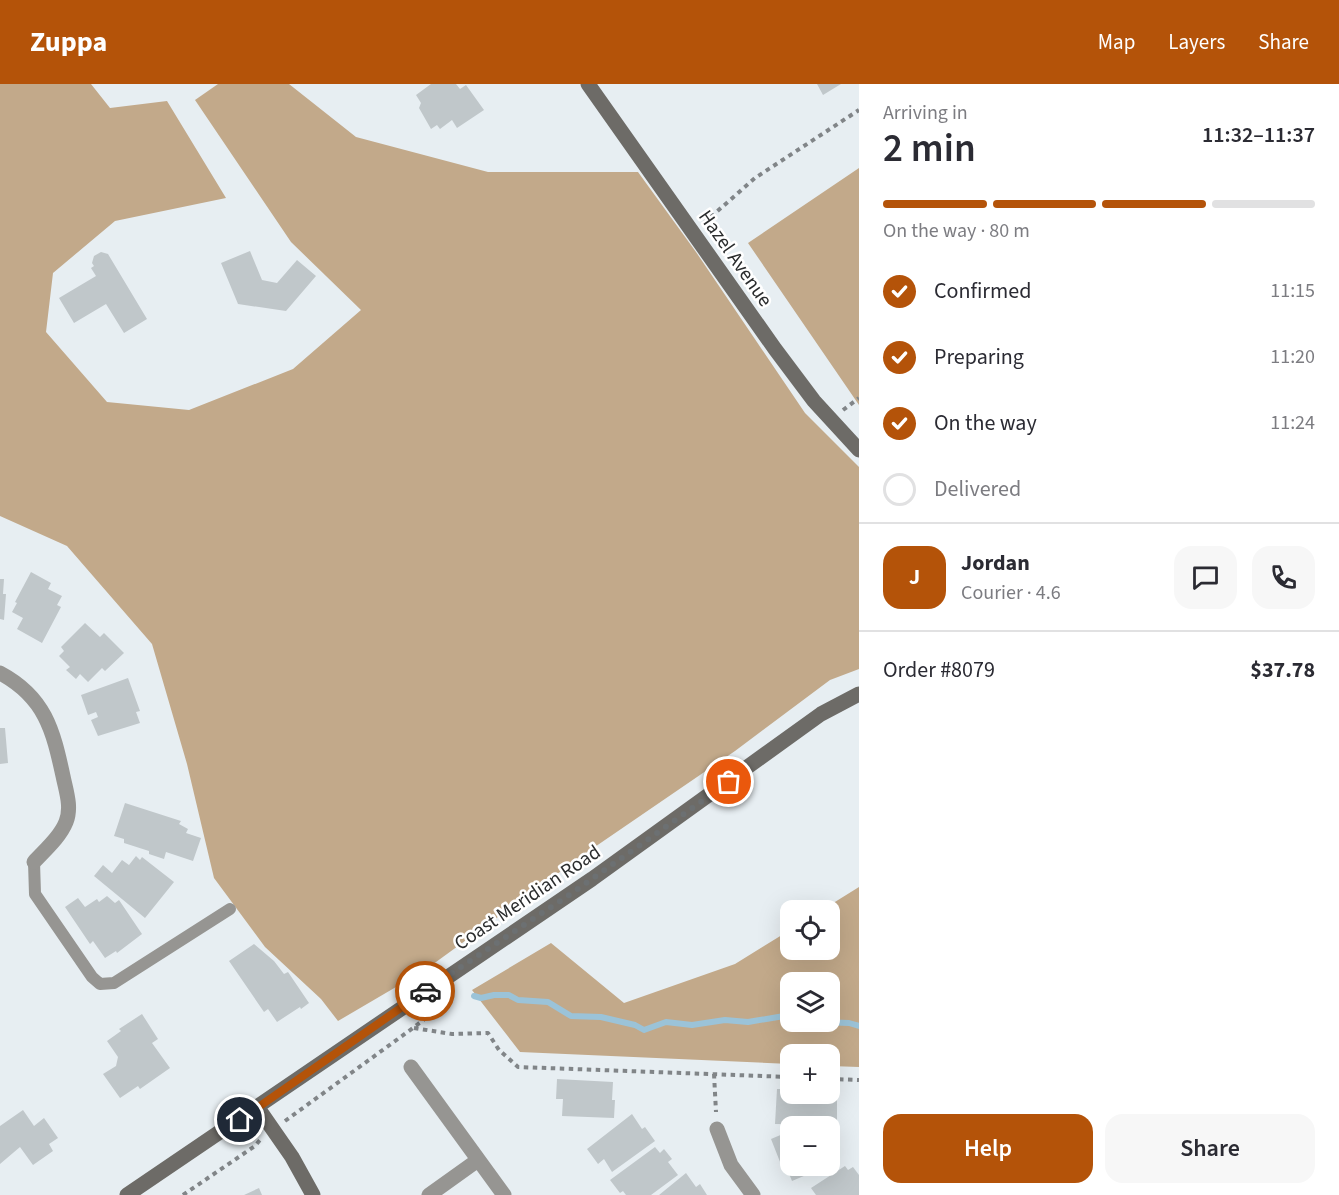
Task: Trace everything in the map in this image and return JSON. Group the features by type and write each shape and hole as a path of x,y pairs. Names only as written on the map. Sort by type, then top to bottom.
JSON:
{"street":[{"name":"Hazel Avenue","path":"588,84 799,381 859,450"},
{"path":"0,674 26,692 48,720 68,799 68,814 64,825 34,862"},
{"name":"Coast Meridian Road","path":"127,1195 584,885 821,714 859,694"},
{"path":"411,1067 504,1195"},
{"path":"258,1108 292,1157 313,1195"},
{"path":"717,1129 731,1165 753,1195"},
{"path":"429,1195 478,1160"}],"lane":[{"path":"34,862 35,894 89,973 100,984 114,983 230,909"}],"path":[{"path":"691,232 709,219 755,177 859,110"},
{"path":"289,1119 439,1008 447,996"},
{"path":"413,1028 452,1034 488,1033 499,1050 518,1067 780,1077"},
{"path":"714,1074 717,1129"},
{"path":"840,1079 859,1080"},
{"path":"183,1195 255,1146 256,1142"}],"shaded area":[{"path":"0,84 91,84 110,108 167,101 226,198 115,221 53,273 46,332 107,402 189,410 293,369 361,310 291,242 195,100 218,84 289,84 356,137 488,172 638,172 696,252 805,413 859,467 859,669 830,680 735,751 586,853 425,970 338,1021 321,999 265,947 214,878 187,764 152,644 67,546 0,516"},
{"path":"859,168 859,405 748,243"},
{"path":"859,887 859,1067 840,1066 840,1044 780,1044 780,1064 520,1052 472,990 551,943 624,1003 735,964 780,936 780,960 840,960 840,900 838,900"}],"building":[{"path":"431,84 456,84 460,89 466,85 484,110 457,128 452,120 440,129 437,125 431,129 419,108 421,103 416,95"},
{"path":"817,84 841,84 823,95"},
{"path":"250,251 262,280 277,283 297,260 316,276 286,311 238,304 221,263"},
{"path":"101,252 108,254 147,319 124,333 106,304 74,323 59,298 96,276 91,268 94,266 92,263 94,256"},
{"path":"31,572 51,583 48,589 62,596 57,605 61,607 42,643 17,629 23,618 12,612"},
{"path":"0,579 4,579 3,594 6,594 4,620 0,619"},
{"path":"85,623 100,637 104,633 124,653 105,671 102,668 88,682 80,674 76,679 66,670 70,667 59,656 64,651 61,647"},
{"path":"128,678 140,711 136,712 140,723 98,736 91,720 98,717 96,712 88,715 81,695"},
{"path":"0,728 5,728 8,763 0,764"},
{"path":"125,803 181,821 179,824 188,829 186,833 201,838 193,861 166,852 164,859 149,854 149,851 124,843 124,839 114,836"},
{"path":"136,856 140,860 142,857 174,882 145,918 94,876 103,865 112,873 122,860 129,865"},
{"path":"107,896 115,903 119,900 142,934 117,953 116,951 105,958 93,941 90,944 65,907 78,898 85,907"},
{"path":"254,944 274,961 284,974 288,972 309,1003 277,1022 268,1009 264,1012 229,961"},
{"path":"142,1014 158,1039 152,1043 170,1068 140,1089 138,1086 120,1098 103,1074 116,1066 118,1057 107,1041 121,1031 119,1029"},
{"path":"557,1079 613,1082 614,1118 562,1116 563,1099 556,1099"},
{"path":"777,1089 780,1089 780,1104 837,1104 837,1116 780,1116 780,1124 775,1124"},
{"path":"23,1110 34,1126 44,1118 58,1138 49,1144 53,1151 33,1165 20,1147 0,1164 0,1126"},
{"path":"632,1114 642,1129 645,1127 655,1141 612,1172 604,1159 598,1164 587,1149"},
{"path":"780,1135 780,1162 771,1139"},
{"path":"655,1147 660,1153 664,1149 672,1159 668,1162 678,1175 651,1195 626,1195 623,1191 620,1193 610,1180"},
{"path":"845,1166 848,1170 853,1167 859,1175 859,1195 816,1195 811,1188 830,1176 840,1176 840,1169"},
{"path":"686,1173 696,1187 700,1184 707,1195 659,1195"},
{"path":"790,1176 804,1176 792,1181"},
{"path":"259,1188 262,1195 244,1195"}],"waterway":[{"path":"474,996 481,998 509,995 518,1000 548,1002 571,1016 601,1017 635,1025 644,1030 666,1022 692,1025 725,1020 748,1022 780,1017"},
{"path":"840,1023 859,1026"}],"way so far":[{"path":"425,991 523,927 729,782"}],"route":[{"path":"240,1120 425,991"}]}
